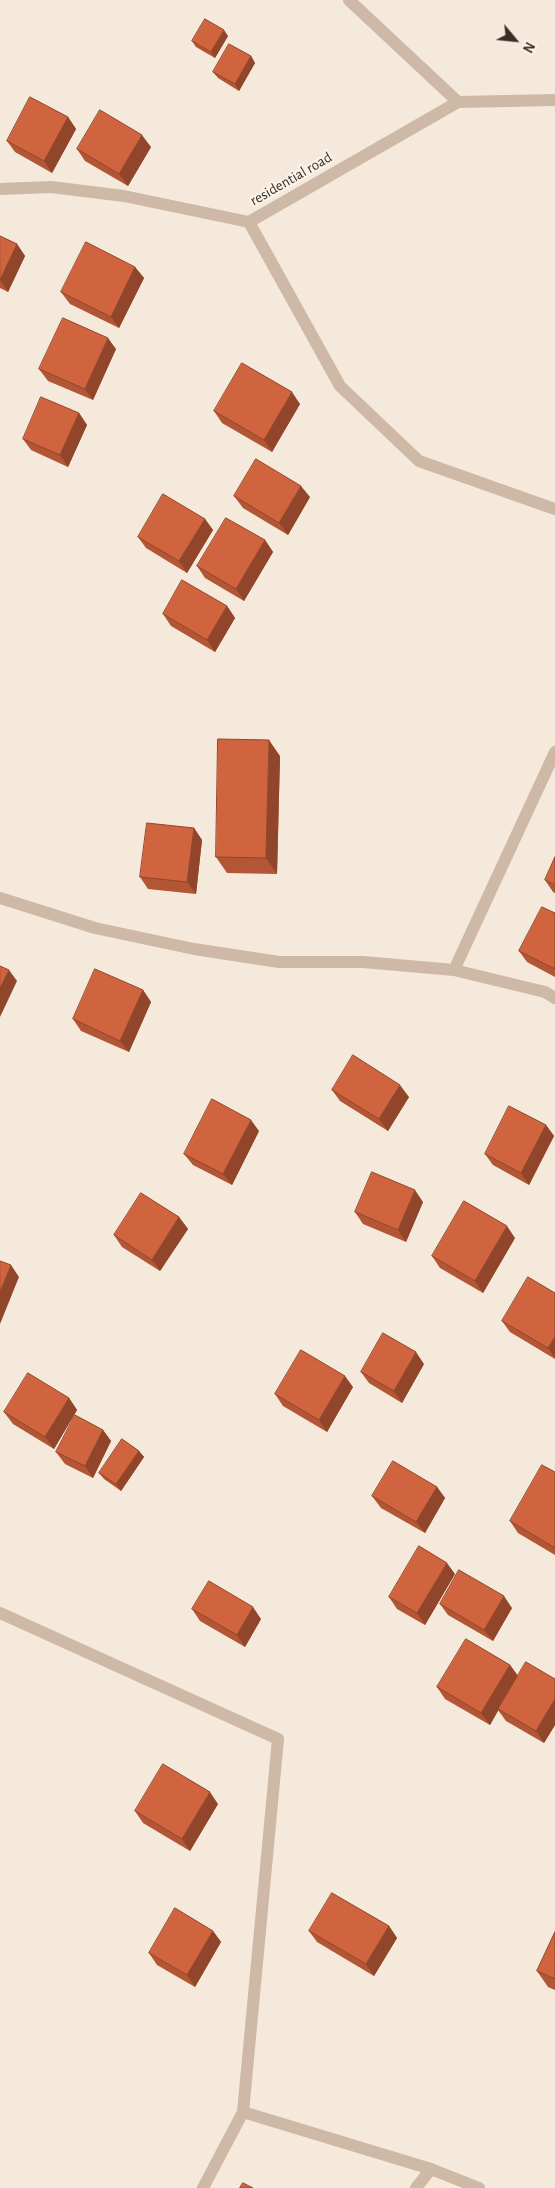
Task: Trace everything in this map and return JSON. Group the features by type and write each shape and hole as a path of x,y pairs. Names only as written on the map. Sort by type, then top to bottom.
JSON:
{"street":[{"path":"349,0 458,102"},
{"name":"residential road","path":"0,189 51,187 115,195 249,222 458,102 555,100"},
{"path":"249,222 340,386 419,462 555,509"},
{"path":"454,970 555,752"},
{"path":"0,898 95,928 194,949 279,962 363,962 454,970 545,992 555,998"},
{"path":"0,1613 278,1738 243,2112 203,2188"},
{"path":"243,2112 431,2169 479,2188"},
{"path":"416,2188 431,2169"}],"building":[{"path":"205,19 224,30 211,52 192,41"},
{"path":"229,44 251,56 235,84 213,72"},
{"path":"30,97 68,117 44,161 7,141"},
{"path":"100,110 142,135 119,174 77,149"},
{"path":"0,236 17,244 0,280"},
{"path":"86,242 135,267 111,317 61,292"},
{"path":"63,318 108,338 85,389 39,369"},
{"path":"242,363 292,392 264,440 214,411"},
{"path":"41,397 79,413 60,455 23,439"},
{"path":"256,459 301,486 279,523 234,496"},
{"path":"163,494 205,519 179,561 138,537"},
{"path":"226,518 265,540 236,589 197,566"},
{"path":"182,580 227,606 207,640 163,614"},
{"path":"218,739 269,740 266,858 216,857"},
{"path":"147,823 194,828 187,882 140,877"},
{"path":"555,857 555,885 545,880"},
{"path":"542,907 555,913 555,969 519,951"},
{"path":"0,966 9,970 0,988"},
{"path":"95,969 143,990 120,1041 73,1019"},
{"path":"353,1055 400,1085 379,1119 332,1090"},
{"path":"212,1099 251,1120 223,1174 184,1154"},
{"path":"509,1106 546,1125 521,1173 485,1154"},
{"path":"372,1172 415,1190 398,1230 355,1212"},
{"path":"141,1193 179,1217 152,1260 114,1235"},
{"path":"464,1201 507,1226 475,1281 432,1256"},
{"path":"0,1261 11,1265 0,1292"},
{"path":"528,1277 555,1293 555,1337 548,1348 502,1321"},
{"path":"383,1333 416,1352 394,1391 361,1372"},
{"path":"301,1350 345,1376 319,1420 275,1394"},
{"path":"28,1373 69,1398 45,1437 4,1412"},
{"path":"75,1415 103,1430 85,1466 56,1452"},
{"path":"122,1439 139,1451 116,1484 99,1473"},
{"path":"393,1461 437,1487 416,1522 372,1496"},
{"path":"542,1465 555,1472 555,1548 510,1521"},
{"path":"419,1546 447,1563 417,1613 389,1597"},
{"path":"459,1570 504,1596 484,1630 440,1604"},
{"path":"209,1581 253,1607 237,1635 192,1609"},
{"path":"466,1639 510,1665 481,1713 437,1687"},
{"path":"526,1662 555,1679 555,1699 536,1731 498,1709"},
{"path":"163,1764 210,1792 182,1839 135,1811"},
{"path":"332,1893 389,1926 366,1964 309,1931"},
{"path":"175,1908 213,1931 187,1975 149,1953"},
{"path":"555,1932 555,1979 537,1971"},
{"path":"243,2183 253,2188 240,2188"}]}
